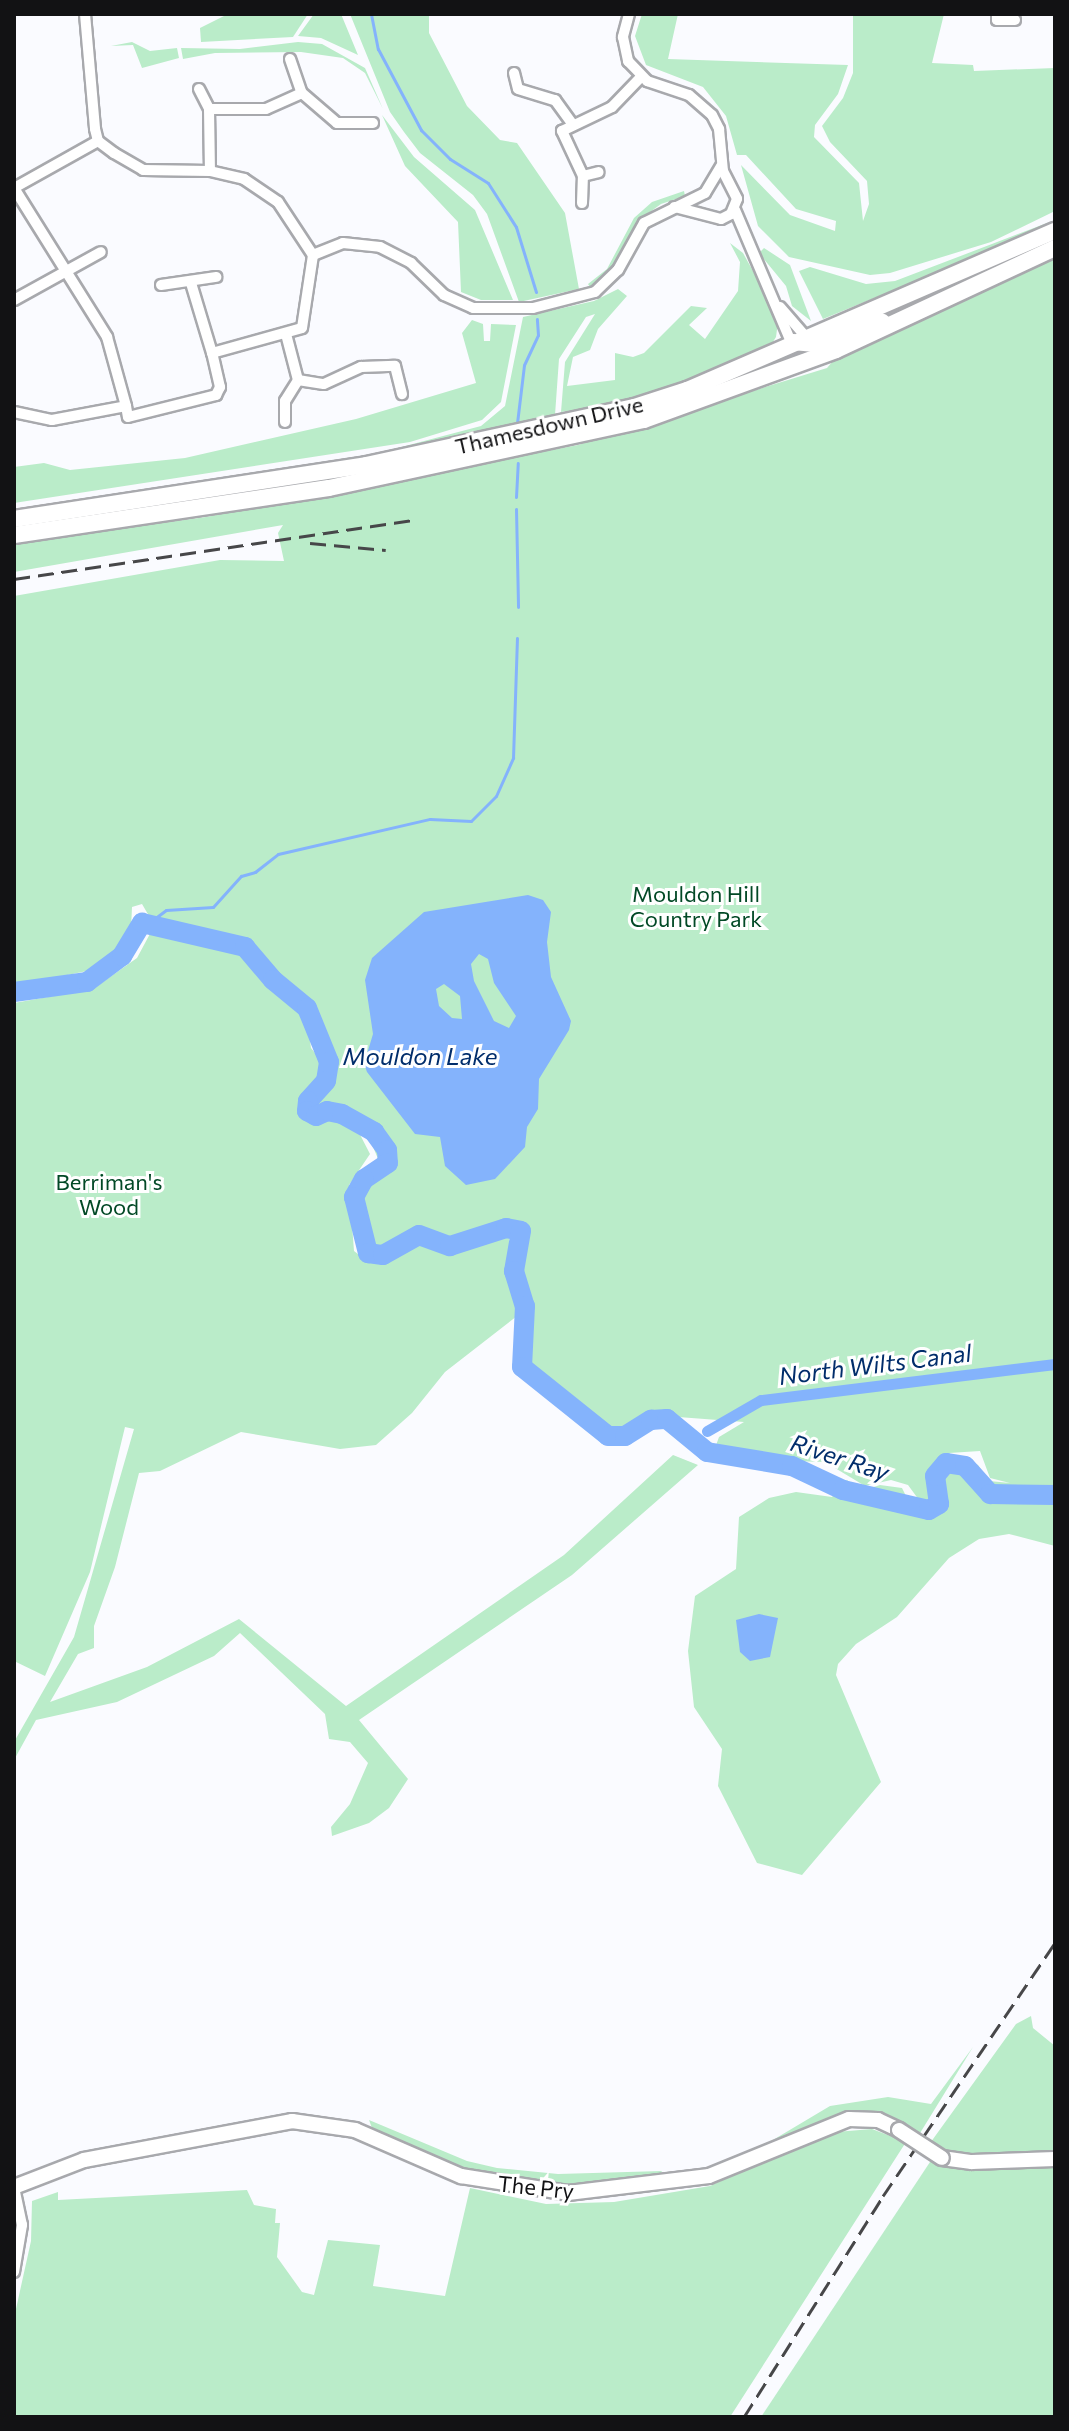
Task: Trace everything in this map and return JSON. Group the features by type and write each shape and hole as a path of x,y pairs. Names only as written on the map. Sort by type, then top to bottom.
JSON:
{"main road":[{"name":"Thamesdown Drive","path":"14,535 329,488 501,445 698,403 1055,231"},
{"path":"803,350 897,320 1055,248"},
{"name":"Thamesdown Drive","path":"576,429 803,350"},
{"name":"Thamesdown Drive","path":"14,519 501,445"},
{"name":"The Pry","path":"14,2187 84,2160 275,2122 345,2128 461,2176 568,2193 709,2176 849,2119 878,2120 942,2158 972,2162 1055,2159"}],"street":[{"path":"85,14 98,141"},
{"path":"629,14 625,51 641,77 707,108 719,129 721,166 728,187 737,199 735,210 741,232 803,350"},
{"path":"997,14 997,20 1015,20"},
{"path":"290,59 302,93 340,125 373,123"},
{"path":"514,73 518,89 555,100 571,122"},
{"path":"582,203 583,176 562,133 571,122 612,107 641,77"},
{"path":"199,89 209,109 210,171"},
{"path":"209,109 266,109 302,93"},
{"path":"98,141 143,170 210,171 244,179 268,194 313,255"},
{"path":"98,141 14,188 110,344 128,417 216,395 220,387 191,283"},
{"path":"707,213 709,189 721,166"},
{"path":"583,176 599,172"},
{"path":"313,255 343,243 380,247 411,263 455,302 484,311 533,308 579,298 603,287 644,223 709,189 728,187"},
{"path":"675,207 723,218 741,232"},
{"path":"723,218 735,210"},
{"path":"14,300 101,252"},
{"path":"212,353 286,334 306,321 303,295 313,255"},
{"path":"161,285 216,277"},
{"path":"285,422 285,401 298,380 286,334"},
{"path":"298,380 324,384 361,367 395,366 402,394"},
{"path":"14,412 52,420 126,406"},
{"path":"14,2187 22,2225 14,2272"}],"green space":[{"path":"228,14 308,14 293,37 201,42 200,28"},
{"path":"314,14 341,14 358,55 321,38 298,36"},
{"path":"350,14 429,14 429,33 467,106 500,140 517,143 565,213 579,289 519,302 487,214 473,195 420,153 390,112"},
{"path":"642,14 678,14 668,59 848,65 838,94 815,125 814,137 859,183 863,221 869,204 867,181 830,142 822,126 843,98 853,73 853,14 944,14 932,63 973,65 974,71 1055,68 1055,211 991,242 890,273 870,275 789,257 758,226 741,165 790,215 835,231 836,221 796,209 746,155 737,155 726,116 703,87 646,65 635,36"},
{"path":"132,42 150,51 177,48 179,58 142,68 133,45 111,46"},
{"path":"298,42 322,44 365,68 383,109 365,73 343,58 301,52 215,53 183,59 181,48 240,49"},
{"path":"382,115 414,157 475,210 513,300 481,300 461,292 458,222 405,166"},
{"path":"684,191 685,196 661,204 639,220 611,274 591,289 588,284 607,269 634,218 652,202"},
{"path":"1055,220 1040,230 823,319 799,271 810,267 866,284 895,281"},
{"path":"730,243 743,253 770,302 778,322 776,337 771,345 663,392 576,414 575,410 561,412 565,362 595,314 586,317 559,359 555,415 357,460 14,513 371,455 481,426 505,406 523,317 594,301 618,289 627,296 598,329 590,350 573,357 567,386 615,380 615,353 633,357 644,353 691,306 707,308 689,325 705,339 738,291 740,262"},
{"path":"764,248 790,265 811,321 792,306 786,286 759,253"},
{"name":"Mouldon Hill Country Park","path":"1055,254 1055,1546 1009,1534 979,1539 949,1558 897,1617 856,1644 838,1664 836,1675 881,1782 802,1875 757,1863 718,1786 722,1749 694,1707 688,1651 695,1596 736,1569 739,1517 769,1498 796,1492 832,1497 847,1480 861,1491 880,1485 902,1488 912,1508 927,1516 941,1510 935,1474 946,1461 960,1456 978,1465 989,1481 1010,1483 990,1478 980,1451 949,1453 935,1463 931,1501 919,1500 908,1485 891,1480 865,1486 825,1462 762,1460 715,1448 719,1437 744,1422 652,1415 634,1434 602,1435 532,1368 532,1328 516,1272 521,1227 510,1228 508,1265 517,1316 445,1372 412,1413 376,1445 340,1449 241,1432 160,1471 139,1473 115,1567 94,1626 94,1648 78,1654 50,1702 147,1667 239,1619 346,1706 564,1555 673,1455 698,1465 572,1575 359,1720 408,1779 389,1808 369,1823 332,1836 331,1827 350,1804 368,1763 350,1742 329,1739 325,1714 240,1633 214,1656 117,1702 36,1720 14,1760 14,1742 74,1637 134,1429 125,1427 90,1572 45,1676 14,1661 14,1003 93,989 137,958 152,930 193,943 246,949 277,986 306,1009 311,1048 323,1063 325,1081 305,1101 309,1123 325,1120 316,1119 308,1107 328,1088 325,1061 314,1037 310,1009 258,953 242,942 209,940 149,916 142,904 132,907 131,929 116,952 87,971 14,986 14,596 220,560 284,561 278,533 283,525 14,572 14,543 206,517 578,445 827,368 839,354","holes":["354,1123 371,1142 381,1166 357,1193 361,1250 379,1259 407,1239 421,1239 389,1260 367,1261 354,1251 349,1185 370,1154"]},
{"path":"472,320 483,324 484,341 490,341 491,324 516,325 501,402 482,420 410,442 14,503 14,467 44,463 70,470 185,458 356,419 476,383 462,333"},
{"path":"1031,2016 1033,2028 1055,2046 1055,2155 959,2156 928,2146 1016,2024"},
{"path":"973,2047 917,2138 855,2115 751,2153 830,2106 888,2097 931,2104"},
{"path":"369,2120 467,2161 497,2168 558,2174 662,2171 655,2181 567,2189 458,2172 375,2136"},
{"path":"872,2129 906,2142 730,2417 14,2417 14,2318 31,2241 32,2201 58,2192 58,2200 247,2190 254,2205 276,2209 275,2223 280,2223 277,2257 302,2292 314,2295 328,2240 380,2245 373,2286 445,2296 470,2188 546,2204 614,2202 710,2186 824,2133"},
{"path":"932,2159 1055,2167 1055,2417 761,2417"}],"water":[{"name":"Mouldon Lake","path":"528,895 543,900 551,912 547,942 551,977 571,1021 569,1030 539,1079 538,1109 527,1127 525,1147 495,1179 466,1185 445,1166 440,1137 415,1134 364,1064 373,1034 365,980 372,958 424,912","holes":["479,954 488,959 494,983 516,1016 509,1028 494,1021 474,981 471,964","444,984 460,996 462,1019 452,1018 439,1006 436,989"]},
{"path":"759,1614 778,1618 770,1657 750,1661 740,1652 736,1620"}],"waterway":[{"path":"371,14 378,49 421,130 450,159 488,183 516,227 536,292"},
{"path":"517,423 524,365 538,335 537,319"},
{"path":"516,497 518,463"},
{"path":"516,509 518,607"},
{"path":"150,922 166,910 213,907 241,876 255,872 278,854 430,819 471,821 496,796 513,758 517,638"},
{"name":"River Ray","path":"14,992 87,982 122,956 142,923 245,947 273,980 307,1008 329,1062 326,1081 308,1101 307,1111 316,1116 327,1111 342,1114 374,1132 387,1150 388,1163 364,1179 354,1197 368,1253 383,1255 419,1235 450,1246 506,1228 521,1231 514,1271 525,1306 522,1367 608,1436 625,1436 651,1420 667,1419 707,1452 792,1466 843,1490 929,1510 939,1504 935,1476 946,1463 965,1466 990,1494 1055,1495"},
{"name":"North Wilts Canal","path":"707,1431 761,1400 1055,1364"}],"railway":[{"path":"14,579 415,520"},
{"path":"310,543 386,550"},
{"path":"744,2417 883,2196 1055,1943"}],"park label":[{"name":"Berriman's Wood","path":"109,1194"}]}
